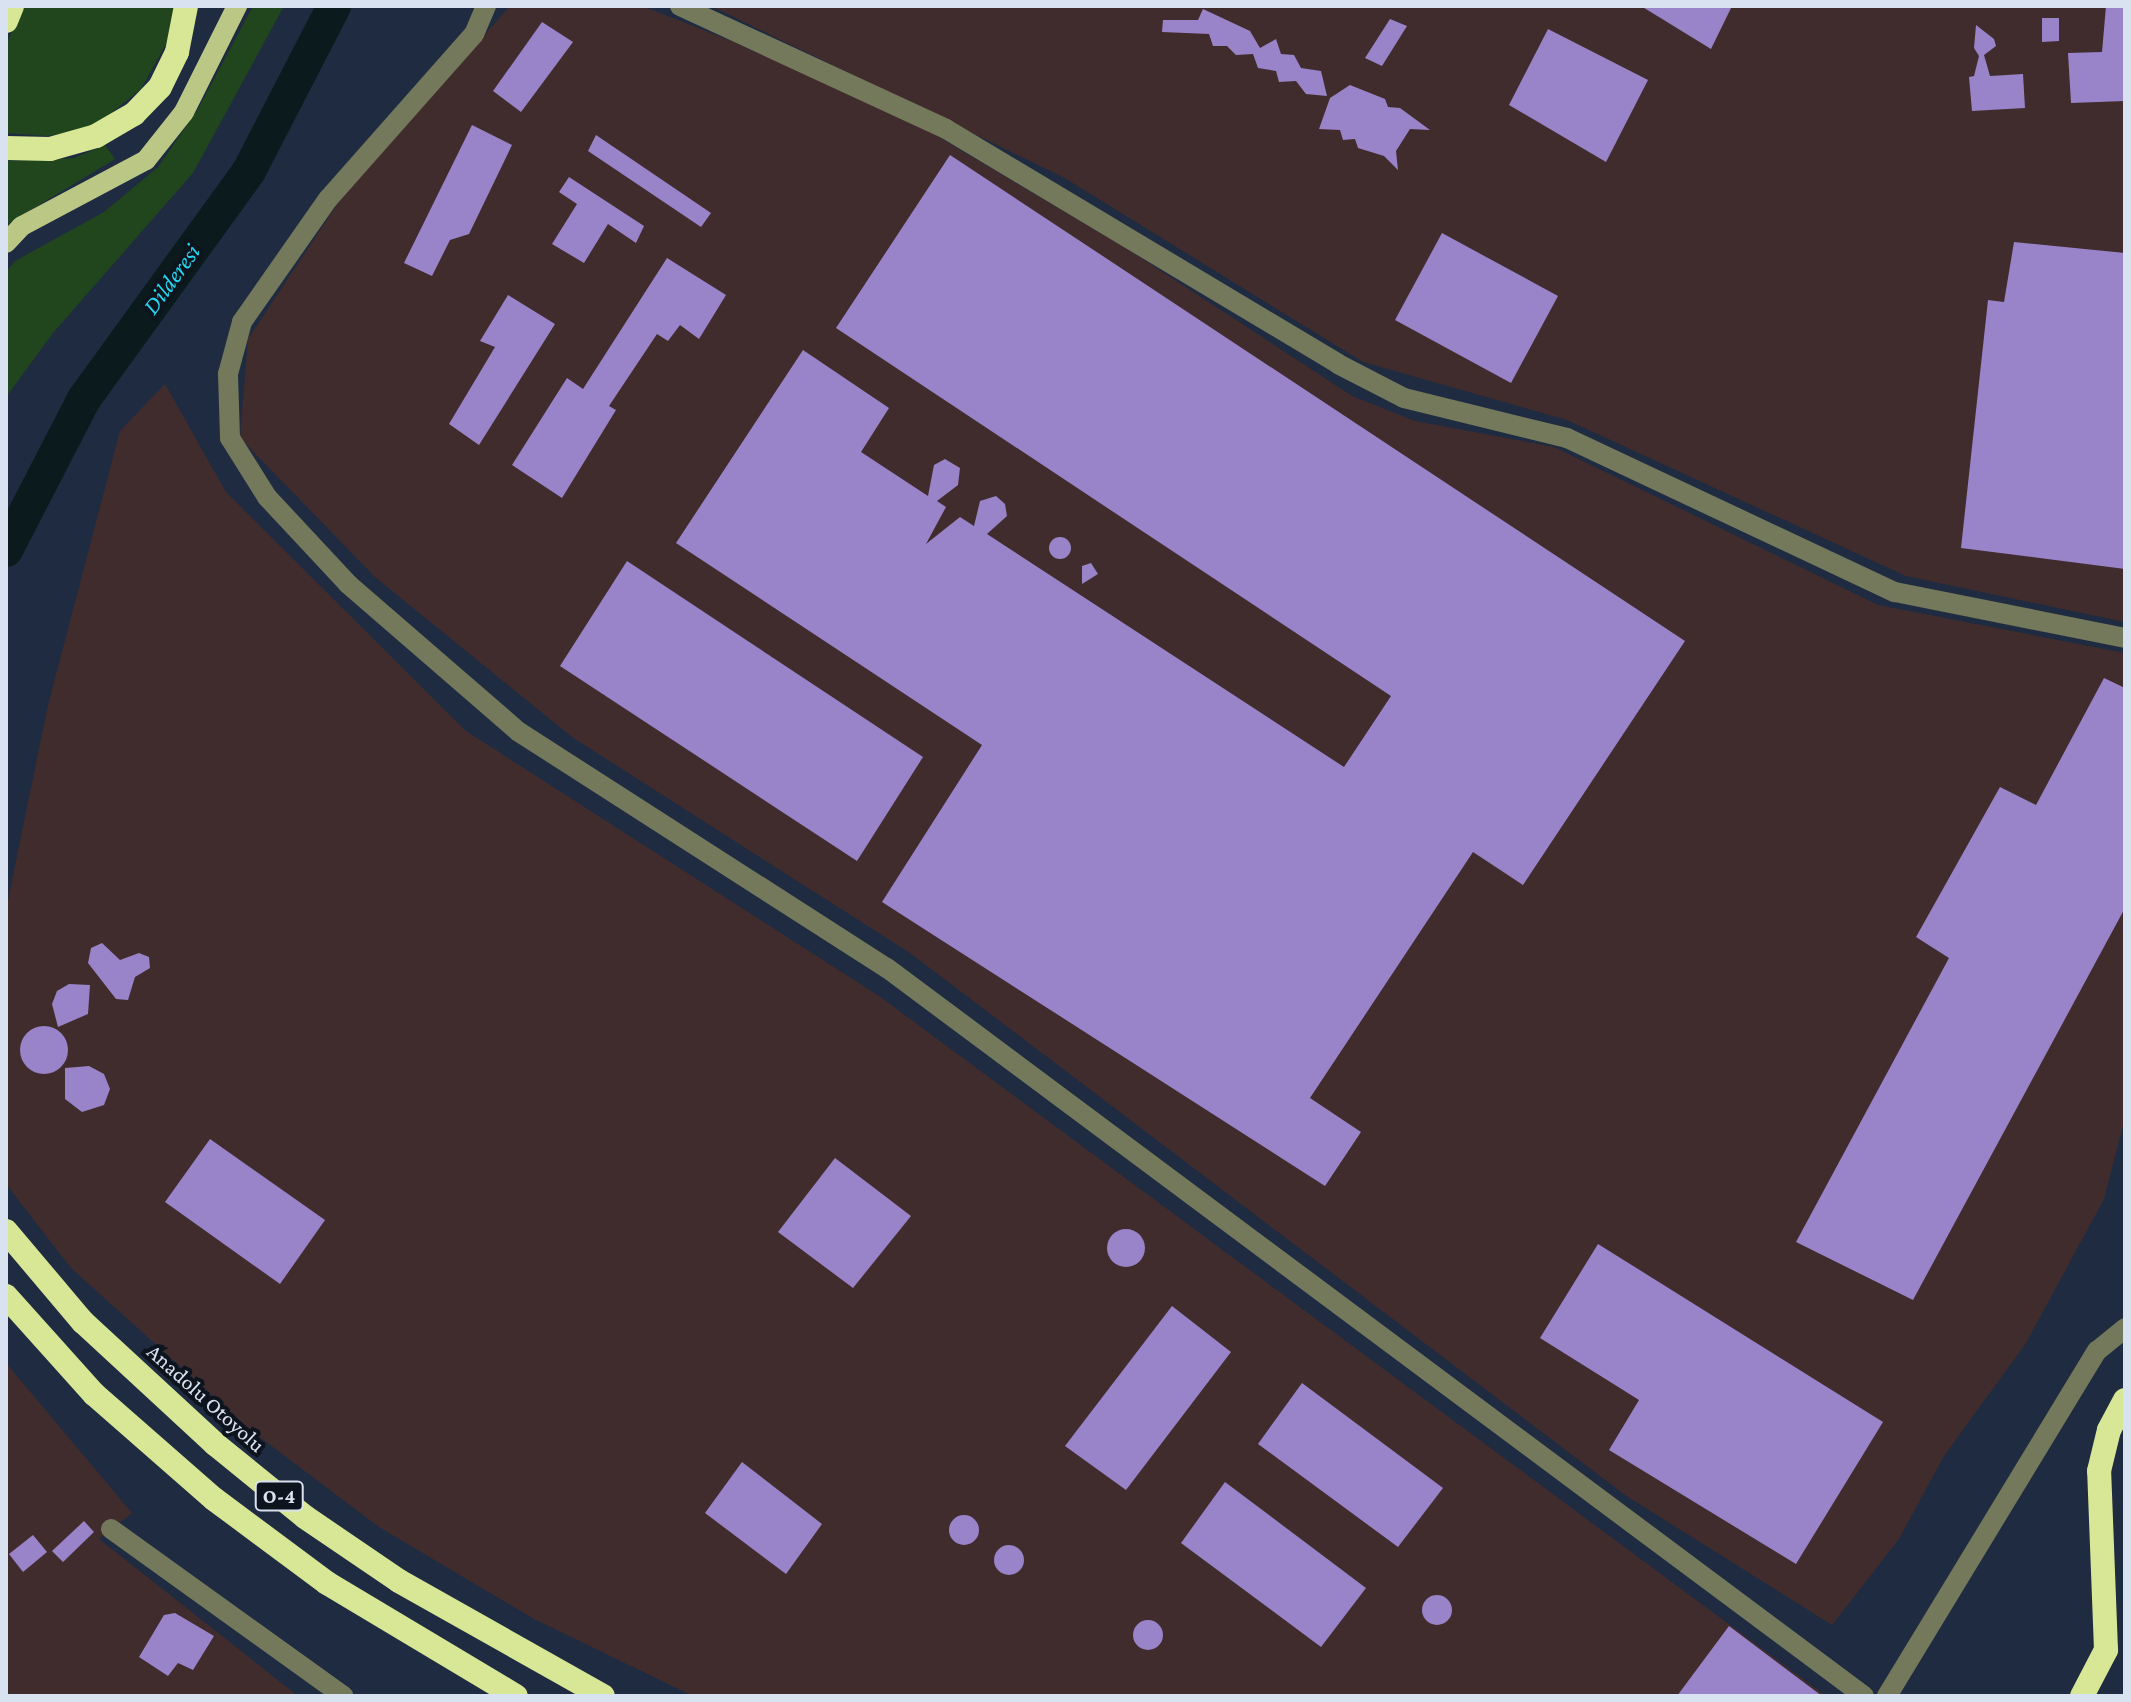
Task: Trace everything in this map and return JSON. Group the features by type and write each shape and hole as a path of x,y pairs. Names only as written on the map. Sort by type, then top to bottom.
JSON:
{"highway":[{"path":"6,21 12,6"},
{"path":"6,148 50,149 96,136 134,114 160,87 177,52 186,6"},
{"name":"Anadolu Otoyolu","path":"6,1231 83,1322 215,1444 305,1517 399,1581 603,1696"},
{"name":"O-4","path":"6,1296 94,1394 214,1499 327,1583 516,1696"},
{"path":"2082,1696 2106,1650 2099,1471 2109,1430 2125,1400"}],"main road":[{"path":"6,243 22,226 146,160 184,112 237,6"}],"street":[{"path":"474,34 486,6"},
{"path":"496,6 328,199 242,322 228,374 230,438 267,497 348,584 519,732 887,968 1864,1696"},
{"path":"680,6 946,129 1338,364 1404,398 1567,438 1895,592 2125,638"},
{"path":"1887,1696 2097,1351 2125,1328"},
{"path":"111,1529 343,1696"}],"shaded area":[{"path":"510,6 642,6 734,42 915,123 1129,250 1352,396 1415,421 1554,447 1878,605 2125,653 2125,1118 2104,1199 2026,1343 1944,1456 1899,1539 1832,1625 1625,1495 910,953 572,737 375,577 240,438 248,339 342,197"},
{"path":"711,6 2125,6 2125,622 1906,576 1567,420 1363,362 1063,177"},
{"path":"165,384 226,492 466,731 879,996 1826,1696 693,1696 534,1619 379,1527 253,1432 71,1268 6,1184 6,910 48,705 120,431"},
{"path":"6,1363 132,1513 99,1539 298,1696 6,1696"}],"green space":[{"path":"23,6 175,6 172,33 141,89 104,119 76,132 47,136 6,133 6,45"},
{"path":"253,6 284,6 193,173 53,333 6,397 6,272 15,261 104,212 158,167 198,109"},
{"path":"105,145 115,159 6,225 6,161 74,158"}],"building":[{"path":"1641,6 1732,6 1711,49"},
{"path":"2106,6 2125,6 2125,101 2071,103 2068,53 2102,52"},
{"path":"1203,9 1250,31 1260,48 1276,39 1281,54 1294,55 1301,68 1321,71 1327,96 1306,94 1296,81 1279,82 1276,71 1258,68 1253,54 1236,55 1227,46 1213,46 1209,34 1162,32 1163,20 1198,20"},
{"path":"2042,18 2059,18 2059,41 2042,42"},
{"path":"1390,19 1407,26 1382,66 1365,58"},
{"path":"542,22 573,42 521,112 493,91"},
{"path":"1976,25 1994,39 1996,46 1984,55 1990,76 2023,74 2025,108 1972,111 1969,77 1974,76 1979,56 1974,48"},
{"path":"1548,29 1648,80 1606,162 1509,105"},
{"path":"1350,85 1385,99 1388,107 1400,108 1430,130 1410,129 1396,151 1398,170 1384,156 1358,148 1355,139 1343,140 1340,130 1319,129 1330,98"},
{"path":"472,125 512,145 469,234 450,240 432,276 404,263"},
{"path":"596,135 711,213 701,227 588,151"},
{"path":"950,155 1685,641 1523,885 1473,852 1310,1098 1361,1132 1325,1186 882,902 982,745 676,543 803,350 889,408 861,452 928,496 934,465 945,459 960,468 958,485 937,501 946,507 926,544 960,517 974,526 980,501 996,496 1005,504 1007,516 987,534 1344,767 1391,696 836,328"},
{"path":"569,177 644,226 636,243 608,224 584,263 552,244 577,204 559,192"},
{"path":"1442,233 1558,296 1511,383 1395,320"},
{"path":"2014,242 2125,253 2125,569 1961,548 1988,300 2004,302"},
{"path":"667,258 726,295 699,339 680,325 668,341 657,334 609,406 616,410 562,498 512,465 567,378 583,389"},
{"path":"508,295 555,324 479,445 449,424 495,347 480,341"},
{"path":"1060,537 1068,540 1071,548 1068,556 1060,559 1052,556 1049,548 1052,540"},
{"path":"627,561 923,757 857,861 560,666"},
{"path":"1091,563 1098,574 1082,584 1082,566"},
{"path":"2104,678 2125,688 2125,908 1913,1300 1796,1242 1949,958 1916,937 2000,787 2036,805"},
{"path":"102,943 120,960 139,953 149,957 150,968 135,977 128,1000 116,999 88,963 91,948"},
{"path":"69,984 90,985 88,1014 58,1027 52,1004 57,991"},
{"path":"44,1026 61,1033 68,1050 61,1067 44,1074 27,1067 20,1050 27,1033"},
{"path":"89,1066 104,1074 110,1089 104,1105 82,1112 65,1099 65,1068"},
{"path":"210,1139 325,1220 280,1284 165,1202"},
{"path":"835,1158 911,1216 853,1288 778,1232"},
{"path":"1126,1229 1140,1234 1145,1248 1140,1262 1126,1267 1112,1262 1107,1248 1112,1234"},
{"path":"1598,1244 1883,1422 1796,1564 1609,1450 1639,1400 1540,1338"},
{"path":"1172,1306 1231,1352 1126,1490 1065,1446"},
{"path":"1302,1383 1443,1488 1398,1547 1258,1444"},
{"path":"742,1462 822,1524 786,1574 705,1513"},
{"path":"1225,1482 1366,1588 1321,1647 1181,1543"},
{"path":"964,1515 975,1519 979,1530 975,1541 964,1545 953,1541 949,1530 953,1519"},
{"path":"84,1521 94,1532 63,1562 52,1551"},
{"path":"33,1535 47,1552 23,1572 9,1554"},
{"path":"1009,1545 1020,1549 1024,1560 1020,1571 1009,1575 998,1571 994,1560 998,1549"},
{"path":"1437,1595 1448,1599 1452,1610 1448,1621 1437,1625 1426,1621 1422,1610 1426,1599"},
{"path":"175,1613 214,1636 193,1670 178,1663 168,1676 139,1657 164,1615"},
{"path":"1148,1620 1159,1624 1163,1635 1159,1646 1148,1650 1137,1646 1133,1635 1137,1624"},
{"path":"1729,1626 1822,1696 1677,1696"}],"waterway":[{"name":"Dilderesi","path":"6,550 84,399 249,171 334,6"}]}
